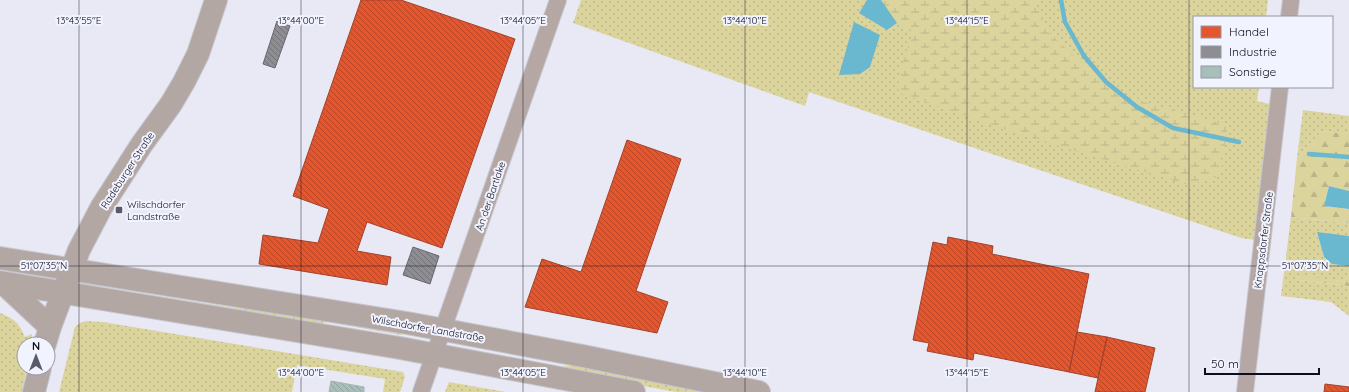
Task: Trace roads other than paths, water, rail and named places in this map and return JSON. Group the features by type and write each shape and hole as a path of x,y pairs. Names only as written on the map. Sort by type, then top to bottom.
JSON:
{"main road":[{"name":"Radeburger Straße","path":"48,336 71,270 101,208 142,144 171,104 184,82 198,54 216,0"},
{"name":"Wilschdorfer Landstraße","path":"0,258 443,330 583,356 759,392"},
{"path":"2,282 435,354 634,392"},
{"path":"2,282 48,336"},
{"path":"34,392 38,376"}],"street":[{"name":"An der Bartlake","path":"422,392 558,0"},
{"path":"1289,16 1291,0"},
{"name":"Knappsdorfer Straße","path":"1245,392 1280,88"}],"water":[{"path":"867,0 881,0 897,23 887,30 859,13"},
{"path":"854,22 880,35 870,67 860,74 839,75"},
{"path":"1329,186 1349,191 1349,209 1324,206"},
{"path":"1317,232 1349,236 1349,266 1332,264 1324,257"}],"waterway":[{"path":"1061,0 1065,22 1084,56 1106,82 1137,107 1173,128 1239,142"},
{"path":"1309,154 1349,157"}],"place":[{"name":"Wilschdorfer Landstraße","path":"119,210"}]}
